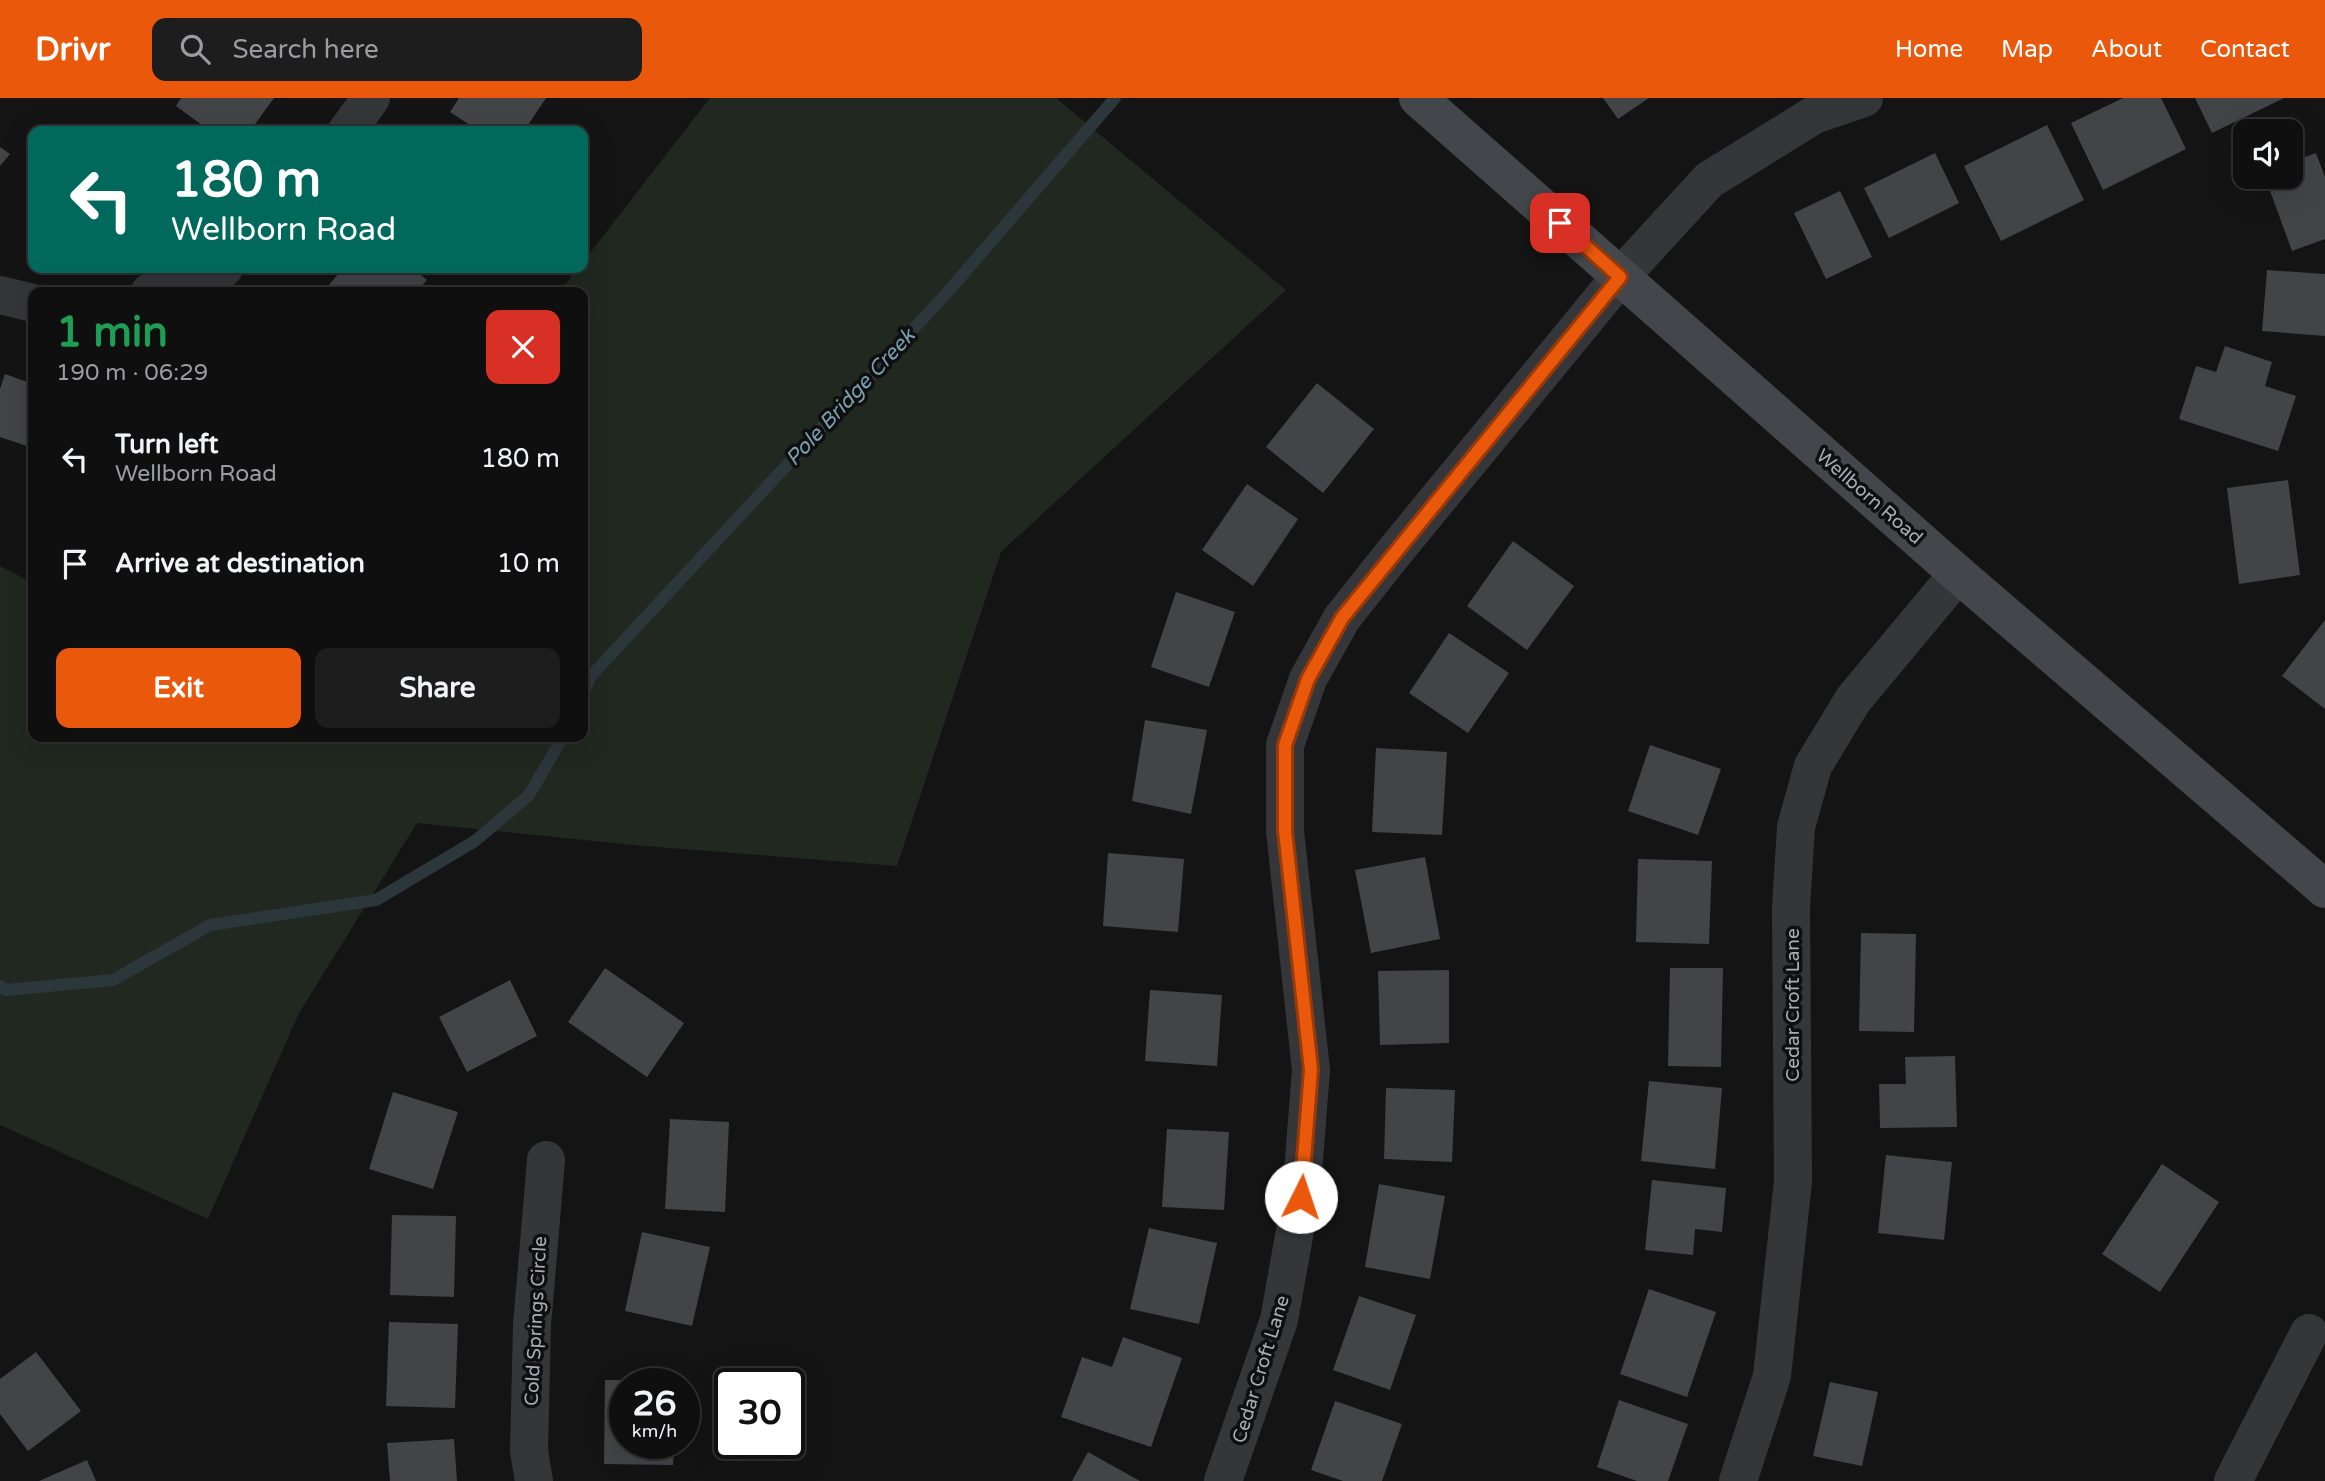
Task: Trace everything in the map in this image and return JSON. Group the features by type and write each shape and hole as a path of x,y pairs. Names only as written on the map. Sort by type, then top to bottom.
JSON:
{"street":[{"path":"351,126 371,98"},
{"name":"Wellborn Road","path":"1419,98 1958,574 2325,889"},
{"name":"Cedar Croft Lane","path":"1223,1481 1279,1320 1301,1197 1311,1070 1285,831 1285,745 1308,679 1342,618 1620,277 1709,180 1814,115 1864,98"},
{"path":"173,287 211,279 218,273"},
{"path":"0,295 28,302"},
{"name":"Cedar Croft Lane","path":"1738,1481 1772,1376 1793,1181 1791,906 1796,827 1813,765 1853,701 1958,574"},
{"name":"Cold Springs Circle","path":"534,1481 529,1451 532,1325 546,1160"},
{"path":"2233,1481 2309,1333"}],"shaded area":[{"path":"710,98 1056,98 1286,290 1001,552 897,866 633,845 417,823 299,1013 208,1219 0,1125 0,566 28,580 28,742 588,742 588,287 563,287 574,273 588,273 588,256"}],"building":[{"path":"181,98 274,98 254,126 203,126 176,106"},
{"path":"459,98 546,98 527,126 471,126 450,112"},
{"path":"1603,98 1649,98 1618,119"},
{"path":"2123,98 2161,98 2186,149 2103,190 2071,123"},
{"path":"2195,98 2284,98 2241,119 2233,119 2233,123 2212,133"},
{"path":"2047,125 2084,200 2001,241 1964,166"},
{"path":"0,147 10,154 0,166"},
{"path":"1935,153 1959,203 1889,238 1864,188"},
{"path":"2316,153 2325,177 2325,239 2292,251 2269,189 2303,189 2303,158"},
{"path":"1840,191 1872,257 1826,279 1794,213"},
{"path":"2267,270 2325,274 2325,336 2262,331"},
{"path":"339,273 418,273 427,280 421,287 327,287"},
{"path":"2225,346 2272,362 2265,386 2296,396 2278,451 2179,419 2196,366 2216,372"},
{"path":"5,374 28,382 28,446 0,437 0,389"},
{"path":"1317,383 1374,429 1323,493 1266,447"},
{"path":"2288,480 2300,575 2239,584 2227,488"},
{"path":"1247,484 1298,519 1253,586 1202,550"},
{"path":"1513,541 1574,586 1527,650 1467,606"},
{"path":"1176,592 1235,612 1209,687 1151,667"},
{"path":"2325,620 2325,709 2282,676"},
{"path":"1449,633 1509,673 1468,733 1409,693"},
{"path":"1145,720 1207,730 1191,814 1132,801"},
{"path":"1650,745 1721,769 1698,835 1628,811"},
{"path":"1376,748 1447,752 1442,835 1372,832"},
{"path":"1108,853 1184,859 1178,932 1103,926"},
{"path":"1425,857 1440,939 1371,953 1355,870"},
{"path":"1638,859 1712,861 1709,944 1636,942"},
{"path":"1861,933 1916,934 1914,1032 1859,1031"},
{"path":"605,968 684,1023 647,1077 568,1022"},
{"path":"1670,968 1723,968 1721,1067 1668,1066"},
{"path":"1449,970 1449,1043 1380,1045 1378,971"},
{"path":"510,980 537,1036 467,1072 439,1017"},
{"path":"1150,990 1222,995 1217,1066 1145,1061"},
{"path":"1955,1056 1957,1127 1880,1128 1879,1084 1906,1084 1905,1057"},
{"path":"1649,1081 1722,1088 1715,1169 1641,1161"},
{"path":"1386,1088 1455,1090 1452,1162 1384,1159"},
{"path":"393,1092 458,1112 433,1189 369,1169"},
{"path":"670,1119 729,1122 725,1212 665,1209"},
{"path":"1167,1129 1229,1132 1224,1210 1162,1207"},
{"path":"1886,1155 1952,1162 1944,1240 1878,1233"},
{"path":"2162,1164 2219,1202 2160,1292 2102,1254"},
{"path":"1652,1180 1726,1188 1722,1232 1695,1229 1693,1255 1645,1250"},
{"path":"1379,1184 1445,1196 1430,1279 1365,1267"},
{"path":"392,1215 456,1216 454,1297 390,1295"},
{"path":"1149,1228 1217,1243 1199,1324 1130,1309"},
{"path":"642,1232 710,1247 692,1326 625,1311"},
{"path":"1649,1289 1716,1312 1687,1397 1620,1374"},
{"path":"1359,1296 1416,1315 1390,1390 1333,1370"},
{"path":"389,1322 458,1324 455,1408 386,1406"},
{"path":"1123,1337 1182,1358 1151,1447 1061,1417 1082,1357 1112,1367"},
{"path":"36,1352 81,1411 28,1451 0,1414 0,1379"},
{"path":"605,1380 609,1380 609,1459 673,1459 673,1465 604,1464"},
{"path":"1830,1382 1878,1392 1862,1466 1813,1456"},
{"path":"1619,1400 1688,1424 1668,1481 1637,1481 1597,1467"},
{"path":"1335,1401 1402,1424 1382,1481 1343,1481 1311,1470"},
{"path":"454,1439 457,1481 390,1481 387,1443"},
{"path":"1088,1452 1140,1481 1072,1481"},
{"path":"87,1460 96,1481 39,1481"}],"waterway":[{"name":"Pole Bridge Creek","path":"588,682 945,295 1115,98"},
{"name":"Pole Bridge Creek","path":"0,986 6,990 113,980 210,925 376,900 475,841 529,795 560,742"}],"route":[{"path":"1301,1197 1311,1070 1285,831 1285,745 1308,679 1342,618 1620,277 1560,223"}]}
